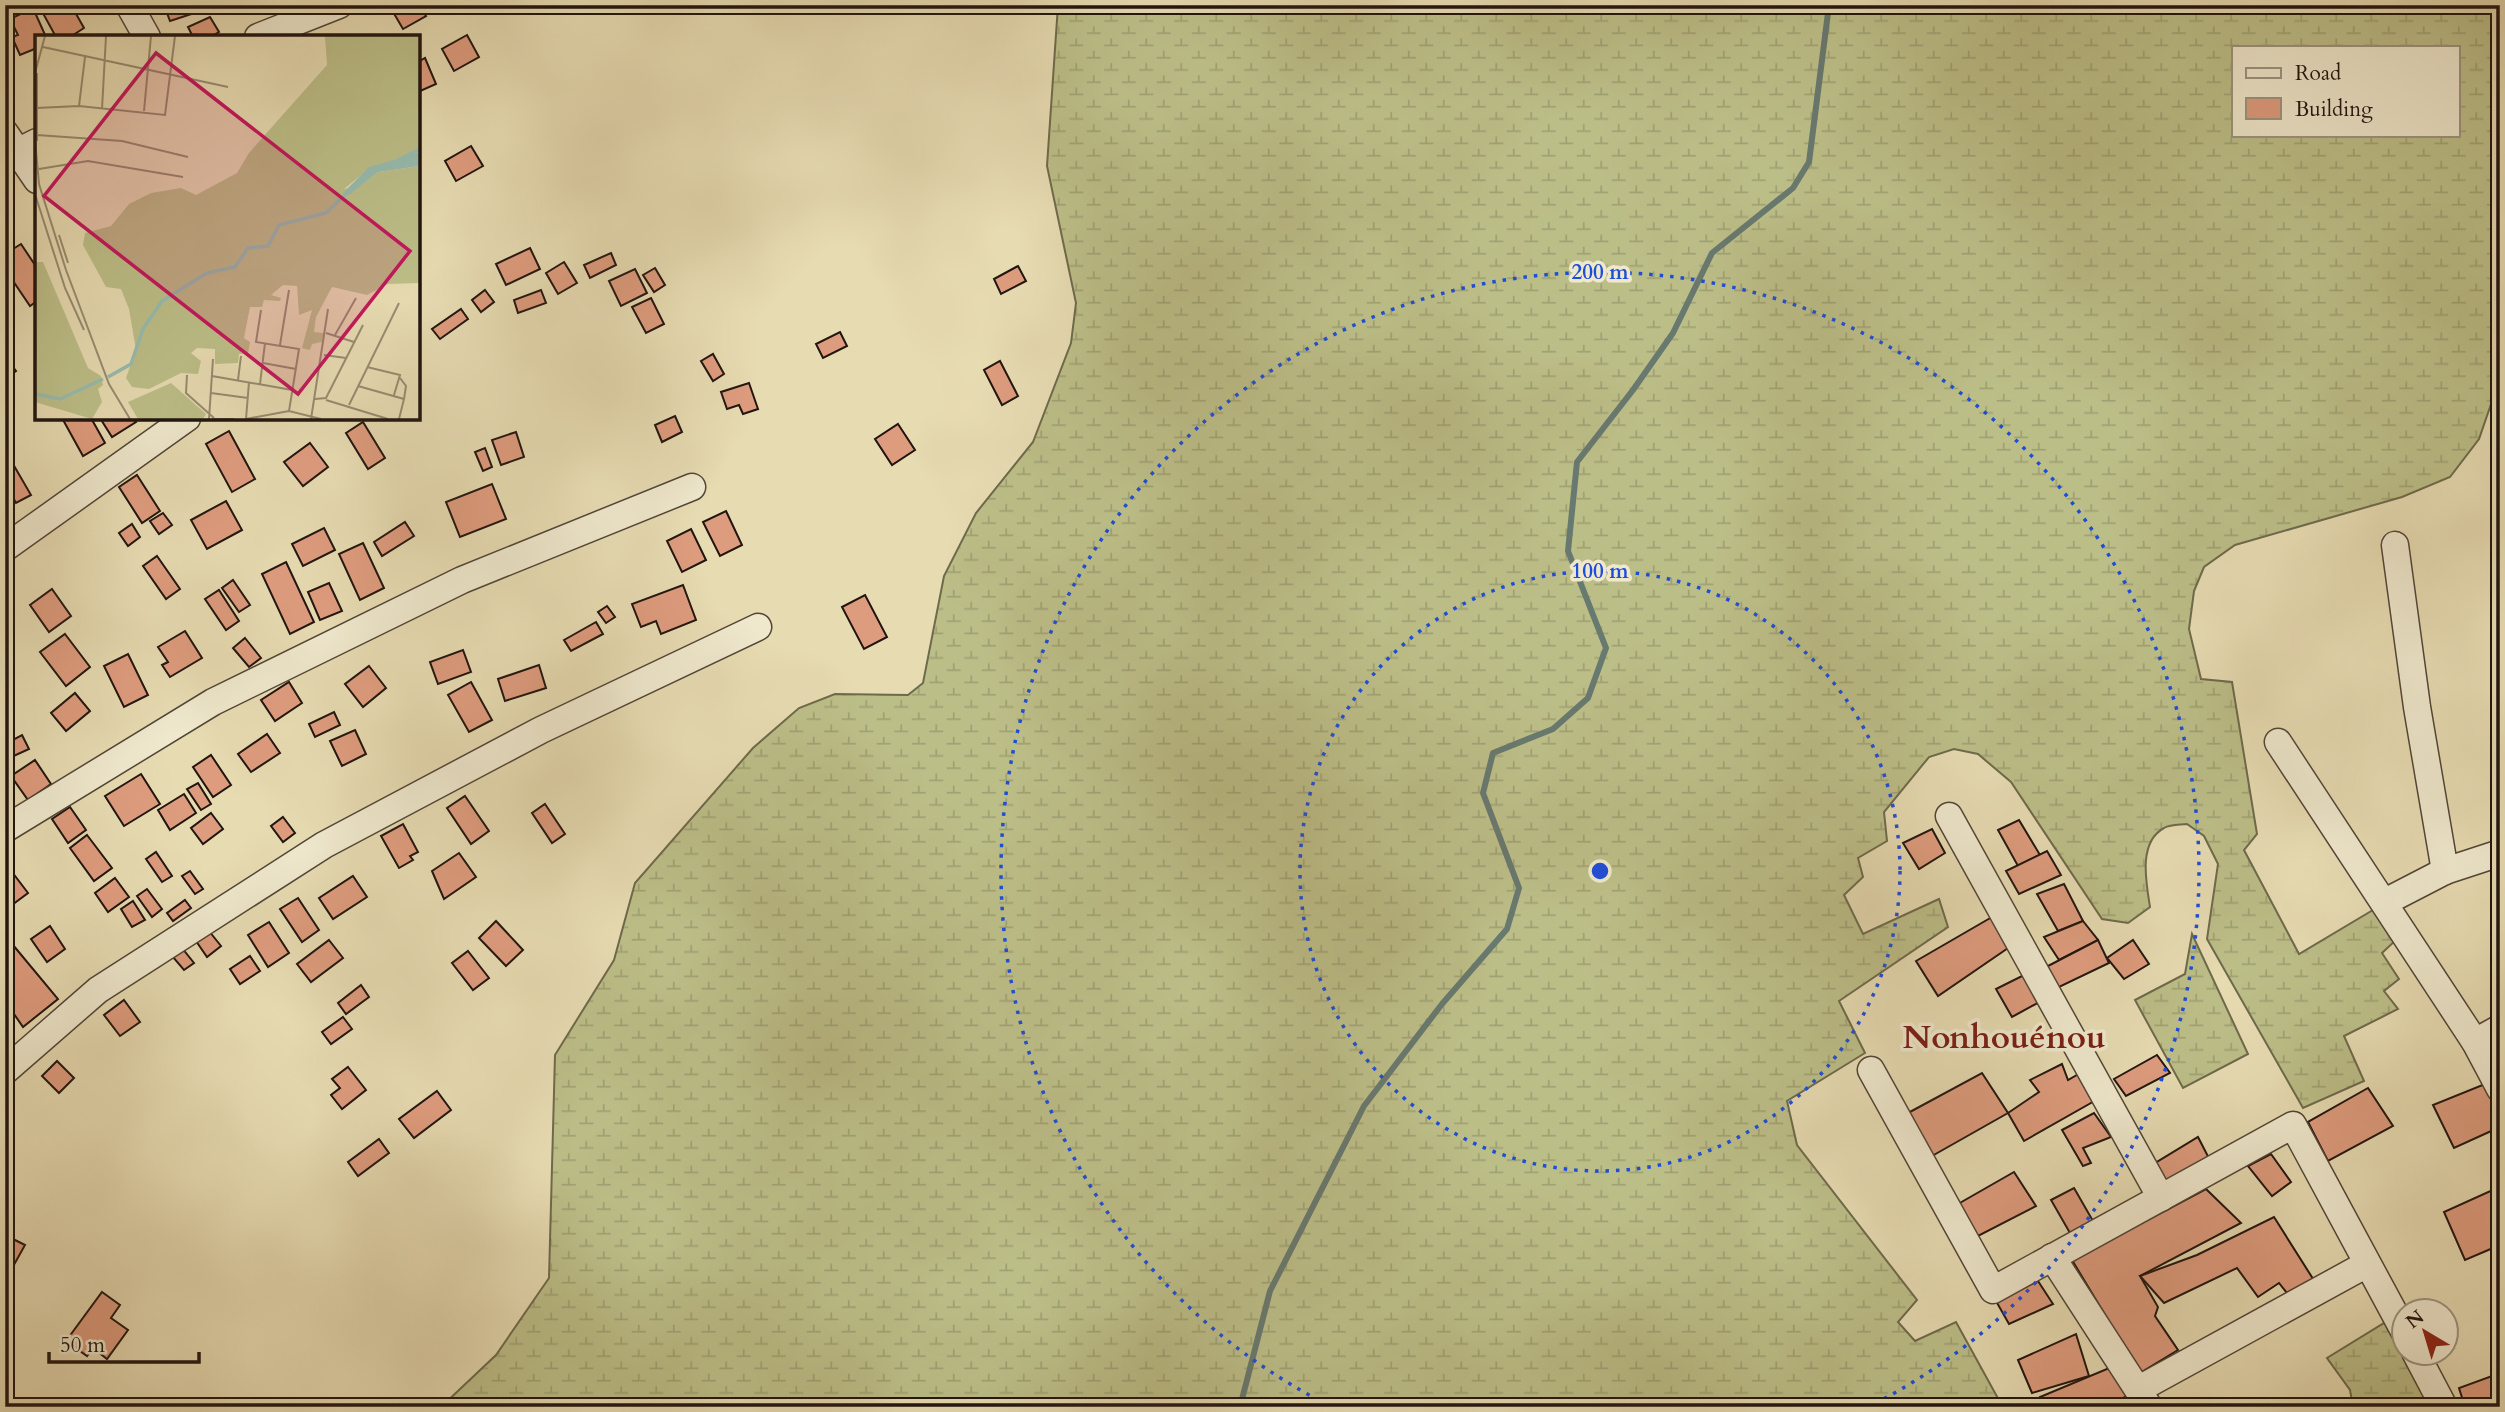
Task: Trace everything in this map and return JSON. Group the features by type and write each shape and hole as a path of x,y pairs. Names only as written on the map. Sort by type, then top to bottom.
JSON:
{"street":[{"path":"129,5 146,35"},
{"path":"263,35 339,5"},
{"path":"16,146 35,177"},
{"path":"5,548 184,420"},
{"path":"5,828 213,702 462,580 692,486"},
{"path":"2395,545 2417,707 2445,871"},
{"path":"5,1071 98,990 324,845 541,730 758,627"},
{"path":"2278,742 2475,1042 2500,1089"},
{"path":"1949,816 2161,1198"},
{"path":"2385,902 2445,871 2500,853"},
{"path":"2475,1042 2500,1028"},
{"path":"1871,1070 1993,1290 2293,1125 2390,1307"},
{"path":"2052,1258 2144,1398 2367,1264"},
{"path":"2422,1366 2444,1407"}],"green space":[{"path":"1058,5 2500,5 2500,378 2479,439 2450,477 2402,497 2235,545 2204,567 2194,591 2189,629 2201,679 2232,682 2257,834 2244,850 2299,954 2373,910 2397,939 2382,953 2399,979 2384,991 2398,1009 2344,1036 2364,1081 2303,1108 2207,939 2218,864 2204,836 2187,824 2172,825 2156,834 2150,843 2146,863 2150,907 2128,923 2102,919 2011,782 1978,754 1954,749 1929,757 1884,812 1887,841 1858,858 1863,877 1844,895 1863,934 1939,899 1948,927 1839,1001 1865,1053 1787,1101 1797,1145 1917,1300 1898,1322 1915,1341 1956,1322 2000,1402 1994,1407 441,1407 496,1355 549,1278 555,1055 614,960 635,883 753,748 799,708 835,694 908,695 923,683 944,576 976,513 1033,442 1071,343 1076,303 1047,166"},
{"path":"2192,934 2248,1054 2183,1088 2135,1000 2185,974"},
{"path":"2389,1320 2390,1366 2414,1366 2444,1407 2353,1407 2350,1390 2327,1358"}],"building":[{"path":"71,5 84,28 73,35 55,35 39,6"},
{"path":"164,5 216,5 216,6 170,21"},
{"path":"389,5 420,5 426,16 403,29"},
{"path":"33,8 45,35 35,35 35,49 20,55 12,37 18,35 10,19"},
{"path":"210,17 219,32 214,35 192,35 188,27"},
{"path":"467,35 479,57 454,71 442,49"},
{"path":"425,58 436,84 420,91 420,61"},
{"path":"471,146 483,166 456,181 445,161"},
{"path":"21,244 35,265 35,302 30,306 5,269 5,254"},
{"path":"530,248 540,269 506,285 496,264"},
{"path":"611,253 616,265 590,278 584,265"},
{"path":"564,262 577,283 558,294 546,273"},
{"path":"1018,266 1026,281 1001,294 994,279"},
{"path":"655,268 665,285 654,292 643,275"},
{"path":"635,269 647,293 621,306 609,281"},
{"path":"485,290 494,302 481,312 472,300"},
{"path":"541,290 546,303 518,313 514,300"},
{"path":"651,298 664,324 646,333 632,307"},
{"path":"461,309 468,319 440,339 432,329"},
{"path":"840,332 847,346 823,358 816,344"},
{"path":"713,354 724,374 713,381 701,361"},
{"path":"5,356 16,371 5,379"},
{"path":"1000,361 1018,396 1002,405 984,370"},
{"path":"749,383 758,409 743,414 739,405 727,409 721,392"},
{"path":"675,416 682,432 662,442 655,425"},
{"path":"63,420 92,420 105,443 83,456"},
{"path":"101,420 136,422 112,437"},
{"path":"363,422 385,458 368,469 346,433"},
{"path":"898,424 915,450 892,465 875,439"},
{"path":"229,431 255,479 232,492 206,444"},
{"path":"516,432 524,457 501,465 492,440"},
{"path":"310,443 328,467 303,486 284,462"},
{"path":"485,448 492,467 483,471 475,452"},
{"path":"13,464 31,495 16,503 5,483 5,468"},
{"path":"137,475 160,511 142,523 119,487"},
{"path":"492,484 506,519 460,537 446,502"},
{"path":"226,501 242,530 207,549 191,520"},
{"path":"726,511 742,545 720,556 703,522"},
{"path":"163,513 172,525 159,534 150,521"},
{"path":"405,522 414,536 382,556 374,542"},
{"path":"132,524 140,537 128,546 119,533"},
{"path":"324,528 335,550 303,566 292,544"},
{"path":"691,529 706,560 682,572 667,541"},
{"path":"363,543 384,588 360,600 339,554"},
{"path":"157,556 180,589 166,599 143,566"},
{"path":"286,562 314,622 290,634 262,574"},
{"path":"233,580 250,605 239,612 222,588"},
{"path":"329,583 342,611 320,620 308,592"},
{"path":"683,585 696,620 661,634 656,621 641,627 632,604"},
{"path":"52,589 71,616 49,632 30,605"},
{"path":"219,590 239,621 226,630 205,599"},
{"path":"865,595 887,637 864,649 842,607"},
{"path":"607,606 615,617 606,623 598,612"},
{"path":"596,622 603,634 571,651 564,640"},
{"path":"185,631 202,658 170,677 162,665 168,662 158,647"},
{"path":"65,634 90,667 66,686 40,652"},
{"path":"245,638 261,658 249,667 233,648"},
{"path":"463,650 471,672 438,684 430,662"},
{"path":"128,654 148,695 124,707 104,666"},
{"path":"539,665 546,688 505,701 498,679"},
{"path":"369,666 386,688 363,707 345,684"},
{"path":"289,682 302,703 275,721 261,700"},
{"path":"471,682 492,720 469,732 448,695"},
{"path":"75,693 90,711 66,731 51,713"},
{"path":"334,712 340,725 315,737 309,724"},
{"path":"355,730 366,754 342,766 330,741"},
{"path":"267,734 280,753 251,772 238,754"},
{"path":"22,735 29,749 5,760 5,744"},
{"path":"211,755 231,785 213,797 193,767"},
{"path":"35,760 51,784 28,800 11,776"},
{"path":"141,774 160,804 124,826 105,796"},
{"path":"198,783 211,804 201,810 187,789"},
{"path":"184,794 196,813 170,830 158,810"},
{"path":"465,796 489,831 471,844 447,808"},
{"path":"545,804 565,834 552,843 532,813"},
{"path":"70,807 86,830 68,843 52,819"},
{"path":"211,813 223,829 203,844 191,828"},
{"path":"283,817 295,833 283,842 271,826"},
{"path":"2019,820 2040,855 2018,866 1998,830"},
{"path":"403,824 418,852 410,856 413,860 399,868 381,836"},
{"path":"1932,829 1945,853 1919,869 1903,843"},
{"path":"87,835 112,868 94,881 70,848"},
{"path":"2047,851 2061,875 2019,894 2006,871"},
{"path":"156,852 172,876 162,882 146,859"},
{"path":"459,853 476,877 444,899 432,871"},
{"path":"9,868 28,893 8,908 5,905 5,870"},
{"path":"190,871 203,889 195,894 182,876"},
{"path":"353,876 367,897 333,919 319,898"},
{"path":"115,878 129,897 108,912 95,893"},
{"path":"2064,884 2083,921 2058,931 2037,894"},
{"path":"147,889 162,909 152,917 137,896"},
{"path":"298,898 319,930 302,942 280,909"},
{"path":"185,900 191,908 173,921 167,913"},
{"path":"133,901 145,920 132,927 121,909"},
{"path":"1992,917 2011,946 1938,996 1916,961"},
{"path":"496,921 523,950 506,966 479,938"},
{"path":"2083,921 2098,940 2059,960 2044,937"},
{"path":"269,922 289,953 268,967 248,935"},
{"path":"50,926 65,949 47,962 31,939"},
{"path":"209,931 221,946 207,957 196,941"},
{"path":"8,939 58,999 23,1027 5,1001 5,942"},
{"path":"329,940 343,958 311,982 297,964"},
{"path":"2098,940 2109,963 2057,988 2046,967"},
{"path":"2133,940 2149,964 2124,979 2107,958"},
{"path":"182,948 194,963 184,970 172,956"},
{"path":"468,951 489,978 473,990 452,963"},
{"path":"250,956 260,971 240,984 230,969"},
{"path":"2024,975 2043,1000 2012,1017 1996,989"},
{"path":"361,985 369,997 346,1014 338,1003"},
{"path":"124,1000 140,1022 120,1036 104,1015"},
{"path":"343,1017 352,1029 331,1044 322,1032"},
{"path":"2157,1055 2170,1073 2126,1096 2114,1079"},
{"path":"57,1061 74,1078 59,1093 42,1076"},
{"path":"2062,1064 2068,1080 2082,1072 2098,1099 2024,1141 2008,1113 2039,1092 2030,1080"},
{"path":"348,1067 366,1090 342,1109 331,1095 340,1088 332,1079"},
{"path":"1982,1073 2008,1113 1932,1156 1908,1113"},
{"path":"2485,1084 2500,1110 2500,1127 2454,1148 2433,1105"},
{"path":"2368,1088 2393,1126 2328,1161 2308,1122"},
{"path":"437,1091 451,1110 414,1138 399,1119"},
{"path":"2094,1113 2111,1137 2083,1148 2091,1163 2083,1166 2062,1130"},
{"path":"2198,1137 2214,1168 2166,1194 2152,1165"},
{"path":"379,1139 389,1153 358,1176 348,1162"},
{"path":"2271,1154 2291,1182 2272,1196 2248,1166"},
{"path":"2014,1172 2036,1206 1978,1236 1958,1204"},
{"path":"2074,1188 2093,1221 2070,1233 2051,1200"},
{"path":"2497,1188 2500,1194 2500,1245 2465,1260 2444,1212"},
{"path":"2206,1189 2241,1223 2140,1276 2158,1307 2155,1316 2178,1350 2140,1373 2072,1260"},
{"path":"2274,1217 2315,1282 2290,1297 2279,1283 2258,1297 2237,1268 2164,1303 2140,1276 2197,1255"},
{"path":"5,1235 25,1245 5,1281"},
{"path":"2038,1281 2053,1304 2009,1324 1996,1301"},
{"path":"102,1292 120,1305 111,1318 128,1330 107,1359 93,1348 87,1356 66,1341"},
{"path":"2076,1334 2089,1376 2032,1393 2018,1360"},
{"path":"2114,1366 2130,1395 2102,1407 2045,1407 2040,1397"},
{"path":"2492,1376 2500,1396 2500,1407 2465,1407 2459,1388"}],"waterway":[{"path":"1240,1407 1270,1291 1364,1106 1442,1004 1507,929 1519,888 1483,793 1493,753 1553,729 1588,698 1606,648 1568,551 1577,462 1673,333 1712,253 1793,188 1809,162 1829,5"}],"district":[{"name":"Nonhouénou","path":"2004,1036"}]}
